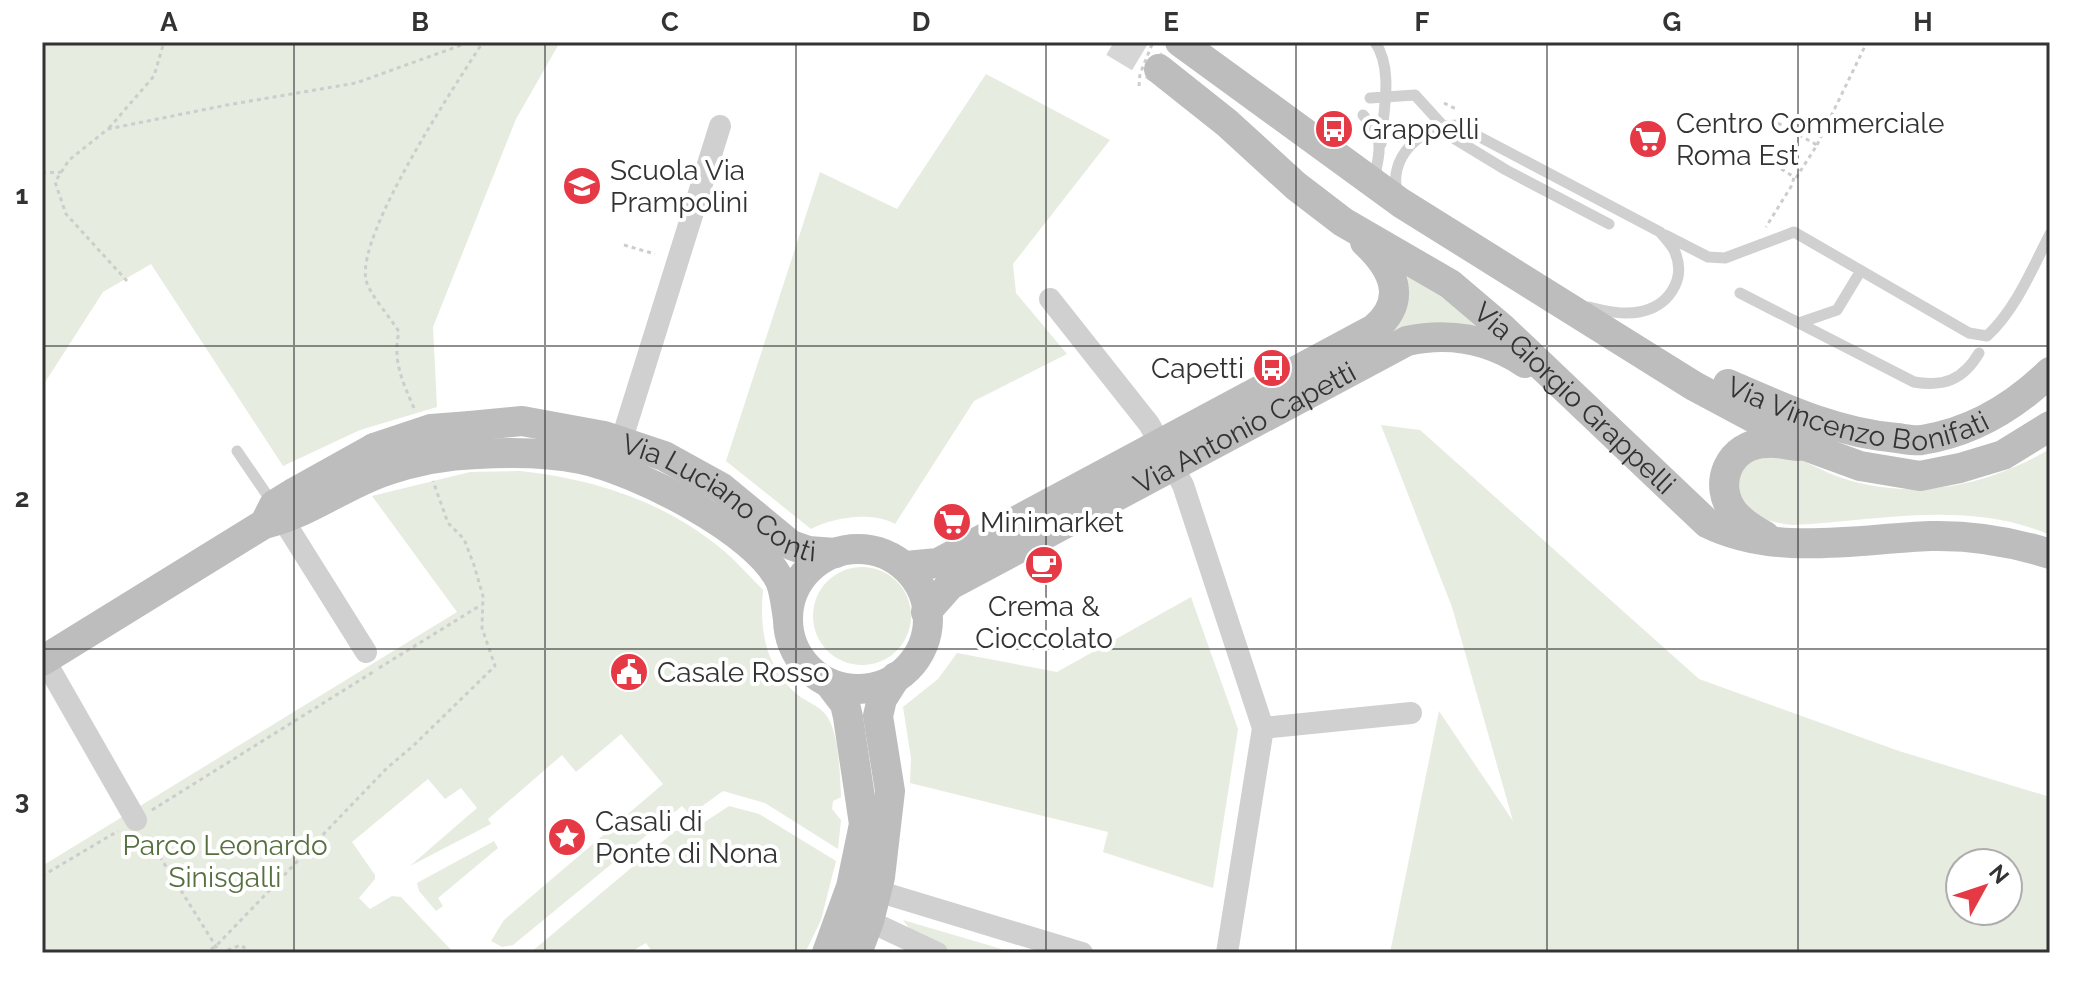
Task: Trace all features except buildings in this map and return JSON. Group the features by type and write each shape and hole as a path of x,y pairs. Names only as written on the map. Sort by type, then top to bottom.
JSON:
{"main road":[{"name":"Via Giorgio Grappelli","path":"1180,42 1373,185 1612,334"},
{"name":"Via Giorgio Grappelli","path":"1150,65 1227,123 1296,186 1343,222 1450,284 1503,329 1707,523 1749,540 1776,544 1934,536 2018,543 2050,554"},
{"name":"Via Antonio Capetti","path":"1343,222 1383,258 1393,279 1393,300 1386,320 1370,346"},
{"name":"Via Vincenzo Bonifati","path":"1612,334 1804,417 1873,436 1904,439 1920,440 1983,423 2027,394 2050,372"},
{"path":"1612,334 1694,386 1808,447 1889,473 1920,476 1960,468 2003,455 2050,426"},
{"name":"Via Antonio Capetti","path":"906,566 938,563 1166,454 1370,346 1423,338 1470,340 1509,353 1575,398"},
{"name":"Via Luciano Conti","path":"43,660 159,582 431,429 473,440 522,421 608,447 664,456 694,471 746,507 791,545 808,551 836,553"},
{"path":"1776,544 1734,513 1724,490 1724,473 1734,456 1751,445 1766,442 1808,447"},
{"name":"Via Luciano Conti","path":"608,447 642,479 708,514 760,556 778,578 788,621"},
{"name":"Via Antonio Capetti","path":"926,612 950,585 1166,454"},
{"path":"857,953 877,891 890,791 878,716 882,699 896,677 918,653 925,634 926,612 917,579 892,556 857,547 836,553 816,566 801,582 791,601 788,621 793,650 801,664 815,677 829,683 864,689 896,677"},
{"path":"827,953 851,887 864,824 845,704 829,683"}],"street":[{"path":"608,447 720,126"},
{"name":"Via Antonio Capetti","path":"1050,299 1149,424 1166,454"},
{"path":"1166,454 1183,485 1263,728 1227,953"},
{"path":"274,516 366,652"},
{"name":"Via Luciano Conti","path":"43,660 136,820"},
{"path":"1263,728 1411,713"},
{"path":"877,891 1082,953"},
{"path":"869,921 937,953"}],"lane":[{"path":"1373,185 1381,144 1384,99 1384,56 1375,42"},
{"path":"1370,98 1415,95 1455,139 1506,170 1609,224"},
{"path":"1363,115 1381,144"},
{"path":"1401,203 1395,185 1400,161 1414,142 1442,125 1457,125 1708,257 1725,258 1794,232 1969,333 1987,336 1998,326 2017,298 2050,234"},
{"path":"1562,302 1616,313 1635,313 1654,308 1671,294 1676,284 1678,264 1675,250 1660,232"},
{"path":"1799,323 1837,310 1857,277"},
{"path":"1740,293 1914,382 1934,386 1957,378 1979,353"},
{"path":"237,451 274,516"}],"path":[{"path":"127,281 66,214 55,182 69,160 108,129 154,76 164,42"},
{"path":"108,129 356,83 470,42"},
{"path":"415,408 401,379 395,348 399,332 366,281 366,265 379,222 400,179 483,42"},
{"path":"1763,232 1817,145 1867,42"},
{"path":"1778,123 1817,145"},
{"path":"1761,156 1794,177 1792,185"},
{"path":"42,173 61,172"},
{"path":"624,245 655,254"},
{"path":"204,953 216,946 387,768 495,666 482,628 483,604 474,565 464,539 448,523 433,481"},
{"path":"42,876 483,604"},
{"path":"136,820 220,953 241,945 251,953"}],"green space":[{"path":"42,42 560,42 516,119 433,327 437,407 360,430 283,466 151,264 103,292 42,387"},
{"path":"986,74 1110,140 1013,264 1016,293 1067,354 974,401 895,524 876,518 853,517 830,521 811,529 726,461 820,172 897,209"},
{"path":"1399,265 1491,329 1382,337"},
{"path":"1381,425 1420,430 1699,679 1899,751 2050,797 2050,953 1390,953 1439,711 1513,821 1452,607"},
{"path":"2050,449 2050,535 2019,524 1955,515 1792,525 1780,523 1762,518 1749,509 1736,482 1751,457 1778,456 1794,458 1838,477 1872,486 1924,489 1976,481 2026,462"},
{"name":"Parco Leonardo Sinisgalli","path":"520,471 602,487 654,506 702,534 763,590 762,620 772,661 799,696 825,714 835,735 841,797 833,801 832,809 841,820 838,849 765,803 723,791 690,815 682,806 513,945 502,947 491,941 504,920 663,784 621,734 576,772 562,755 488,819 491,824 410,866 477,808 461,788 445,799 428,779 352,842 375,875 359,898 370,909 392,896 401,897 454,953 42,953 42,866 457,612 372,496 470,472"},
{"path":"862,567 881,571 896,582 907,597 911,616 907,635 896,650 881,661 862,665 843,661 828,650 817,635 813,616 817,597 828,582 843,571"},
{"path":"1191,597 1238,729 1213,888 1103,852 1108,832 910,783 911,758 903,707 938,679 957,653 1057,672"},
{"path":"729,806 759,814 836,861 821,920 805,953 653,953 646,943 629,953 530,953 675,831 694,829"},
{"path":"494,841 498,848 438,898 443,906 436,911 419,891 417,883"},
{"path":"903,920 1015,953 928,953"}],"tunnel":[{"path":"1114,42 1159,69"}],"place":[{"name":"Grappelli","path":"1334,129"},
{"name":"Centro Commerciale Roma Est","path":"1648,139"},
{"name":"Scuola Via Prampolini","path":"582,186"},
{"name":"Capetti","path":"1272,368"},
{"name":"Minimarket","path":"952,522"},
{"name":"Crema & Cioccolato","path":"1044,565"},
{"name":"Casale Rosso","path":"629,672"},
{"name":"Casali di Ponte di Nona","path":"567,837"}]}
